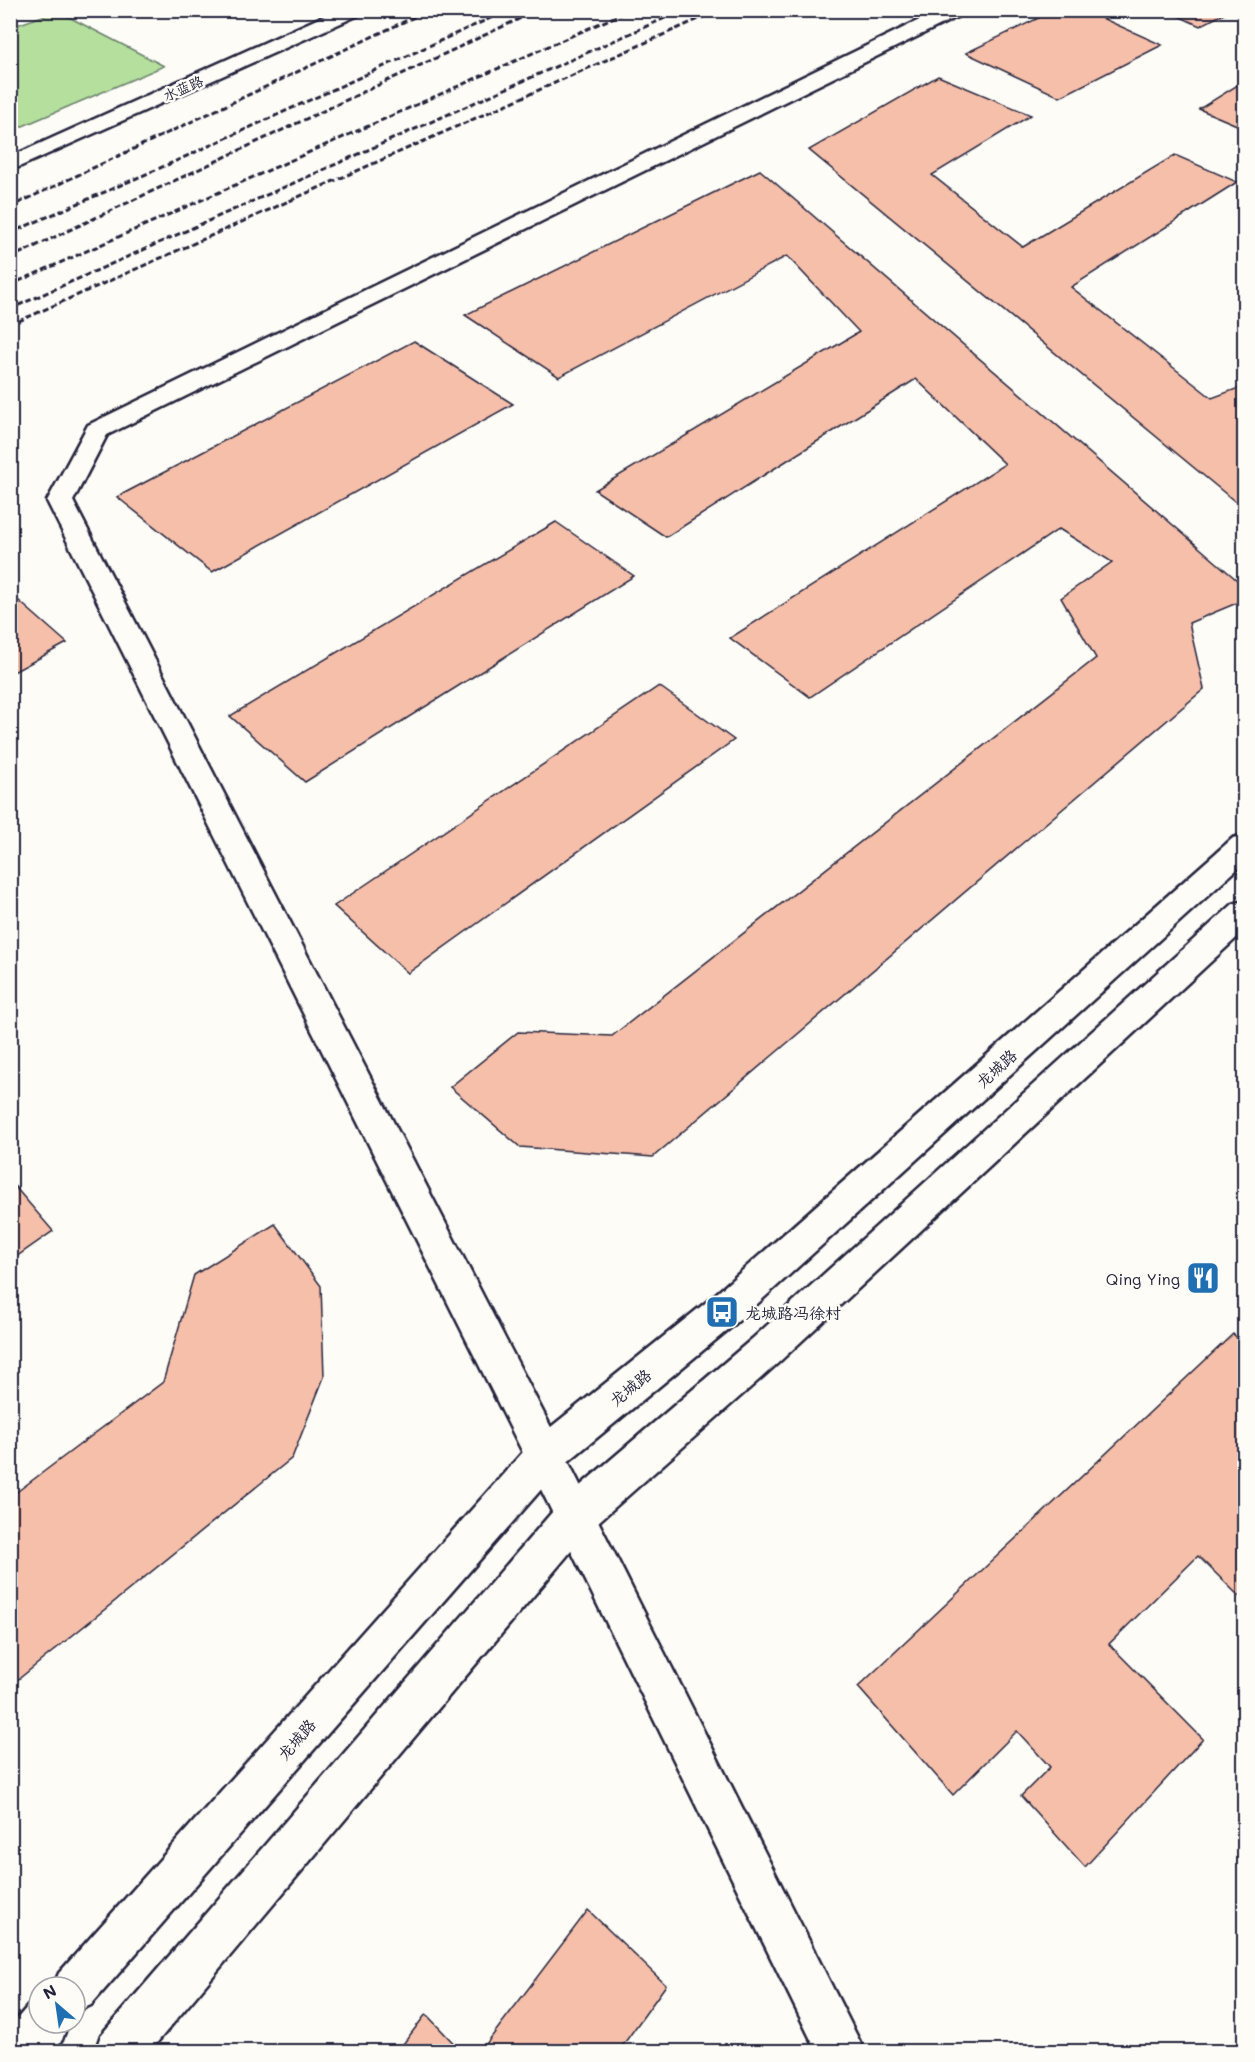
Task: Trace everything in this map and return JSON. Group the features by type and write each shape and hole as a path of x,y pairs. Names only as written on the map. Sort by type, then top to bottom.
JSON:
{"street":[{"name":"水蓝路","path":"10,165 354,10"},
{"path":"842,2052 545,1456 60,501 96,430 956,10"},
{"name":"龙城路","path":"87,1975 545,1456 722,1312 1245,846"},
{"path":"118,2052 574,1517 765,1351 1245,913"},
{"path":"20,2052 35,2035"}],"green space":[{"path":"57,11 164,66 11,131 11,27"}],"building":[{"path":"1055,10 1084,10 1162,45 1060,97 966,53"},
{"path":"1165,10 1231,10 1200,26"},
{"path":"938,76 1031,115 932,175 1023,247 1175,155 1237,182 1071,287 1212,398 1244,386 1244,509 809,150"},
{"path":"1244,81 1244,128 1199,109"},
{"path":"760,170 1244,586 1244,600 1189,623 1204,689 653,1157 520,1147 450,1087 518,1032 612,1036 1096,658 1061,598 1112,562 1059,529 810,697 730,638 1005,464 916,379 666,537 595,490 859,332 787,256 559,377 465,315"},
{"path":"414,341 513,404 212,572 117,497"},
{"path":"556,522 634,576 305,782 230,716"},
{"path":"10,593 67,643 10,674"},
{"path":"659,686 734,740 408,973 334,906"},
{"path":"10,1181 53,1231 10,1261"},
{"path":"275,1224 321,1286 324,1377 292,1458 10,1686 10,1497 163,1382 194,1275"},
{"path":"1233,1334 1244,1344 1244,1601 1198,1556 1109,1644 1203,1739 1085,1867 1021,1796 1050,1767 1017,1731 953,1795 858,1687"},
{"path":"588,1910 666,1985 618,2052 480,2052"},
{"path":"426,2014 462,2052 397,2052"}],"railway":[{"path":"10,207 429,10"},
{"path":"10,233 167,165 508,10"},
{"path":"10,258 538,10"},
{"path":"10,285 630,10"},
{"path":"10,309 683,10"},
{"path":"10,325 719,10"}],"place":[{"name":"Qing Ying","path":"1203,1278"},
{"name":"龙城路冯徐村","path":"722,1312"}]}
